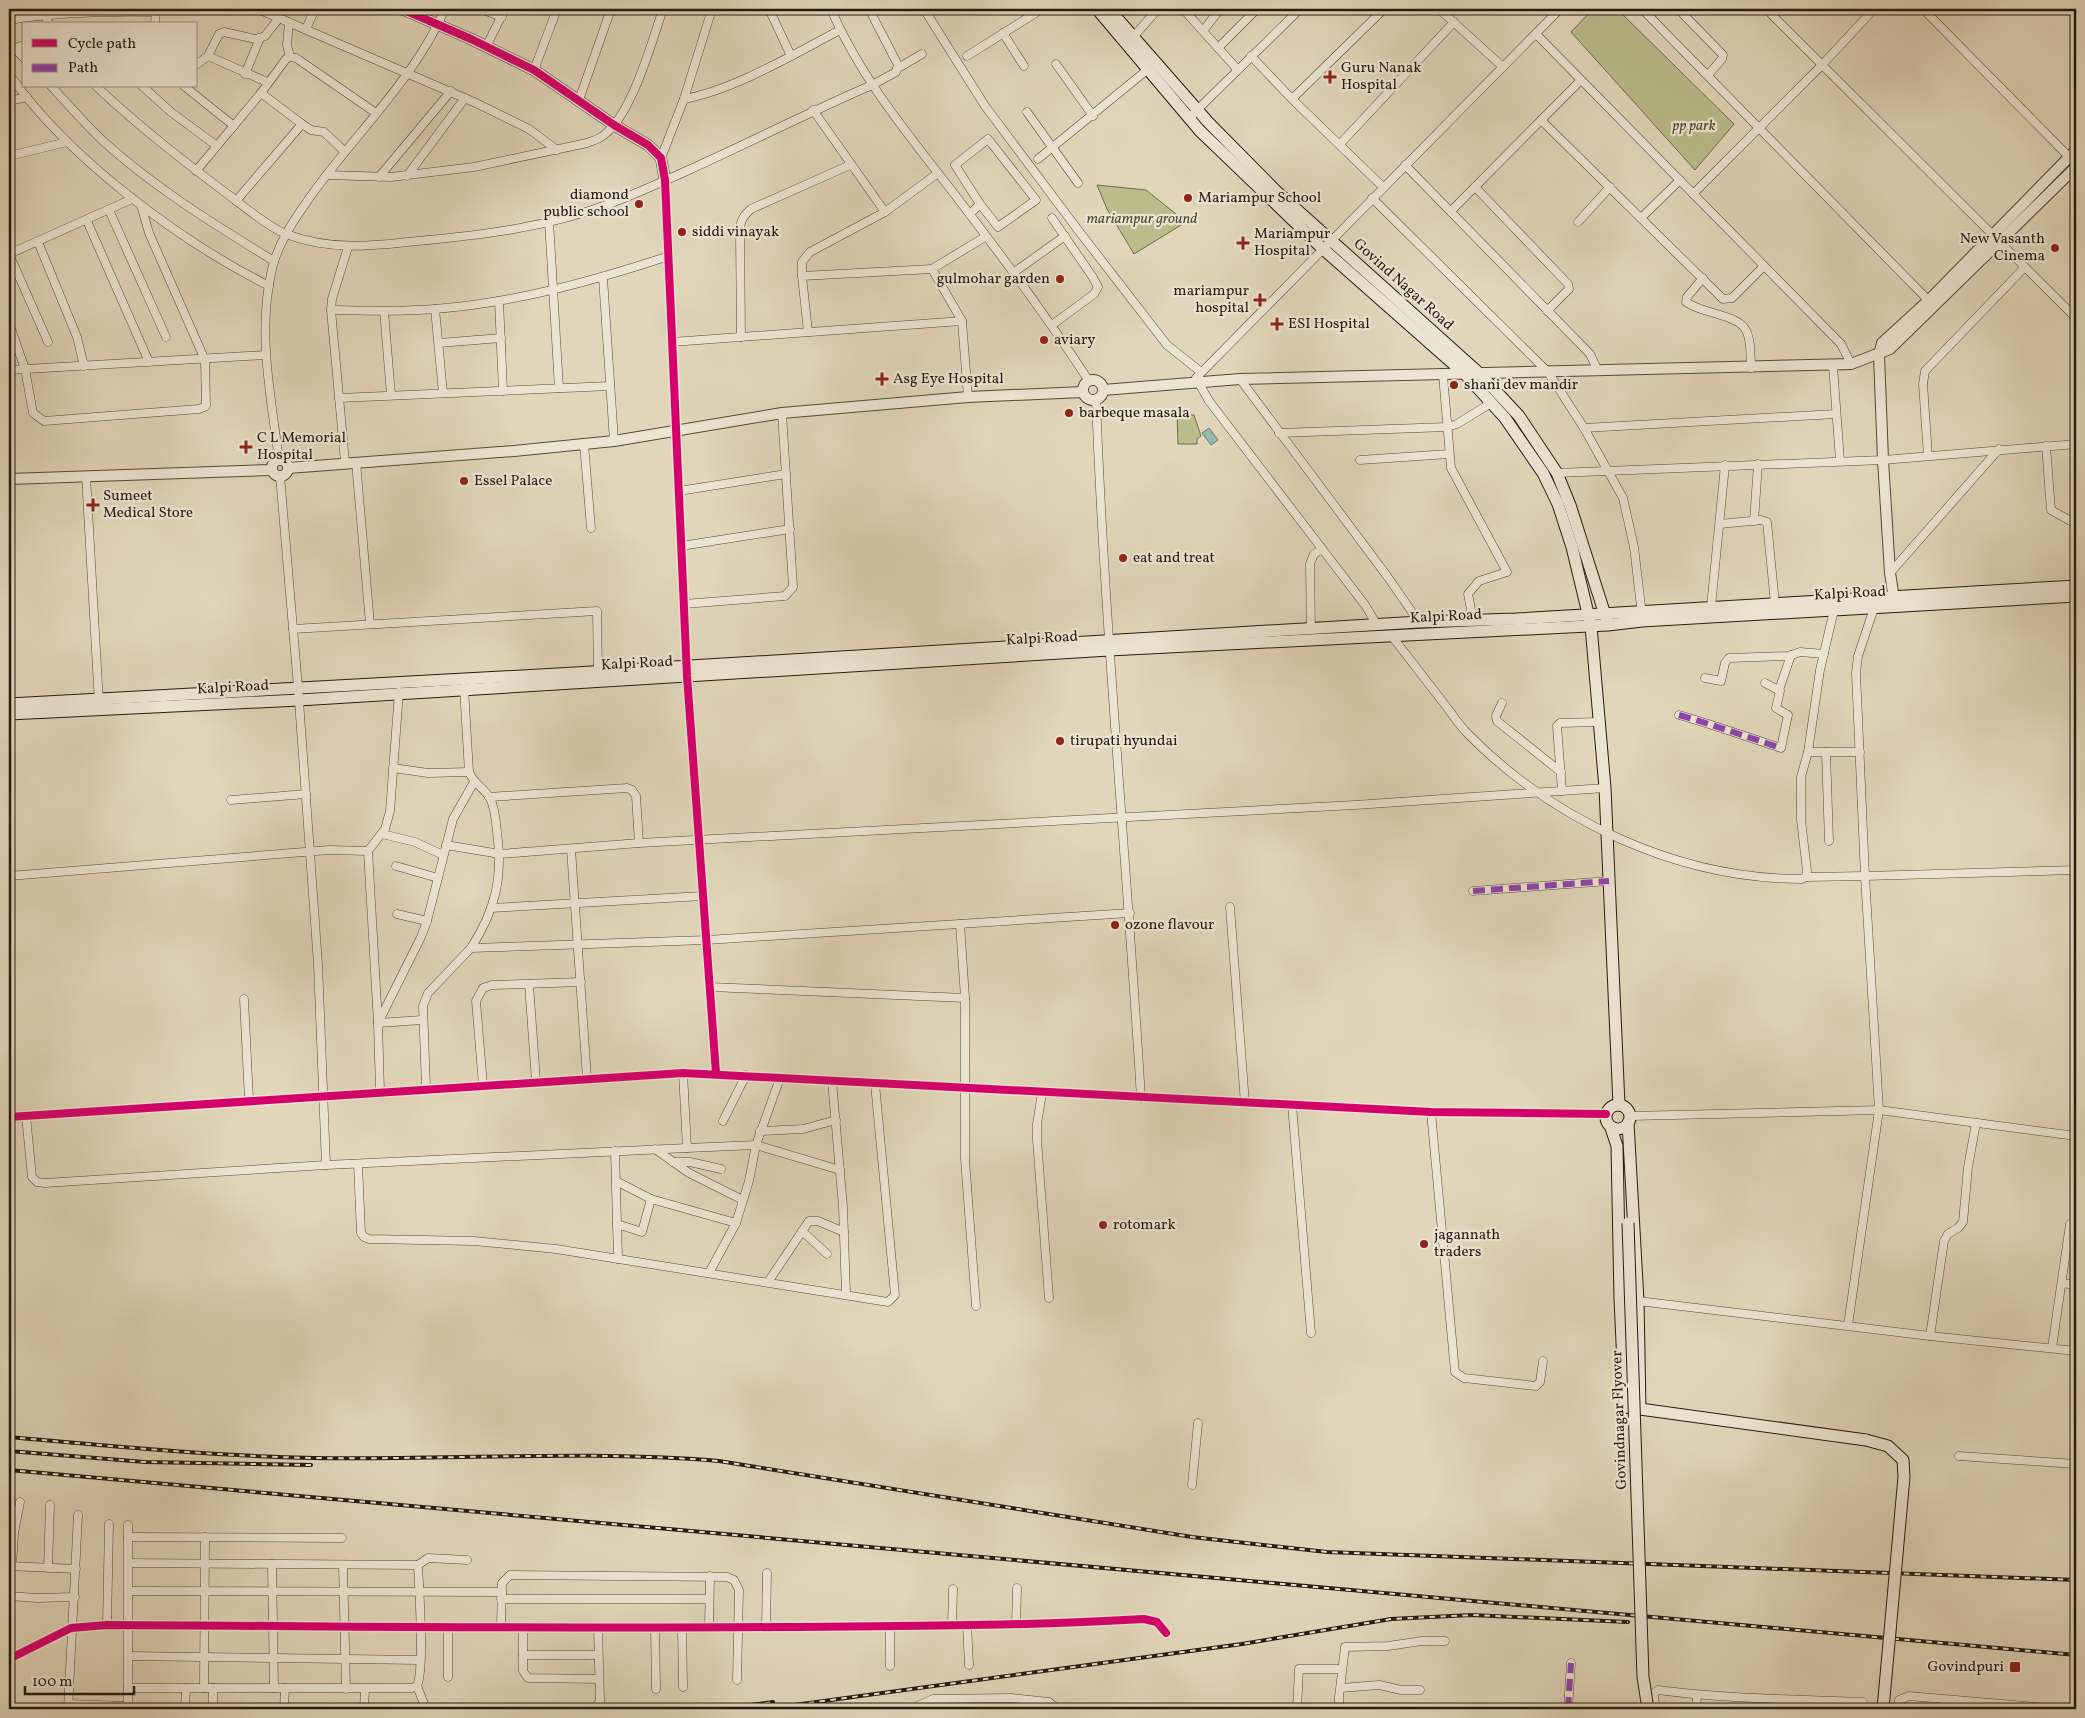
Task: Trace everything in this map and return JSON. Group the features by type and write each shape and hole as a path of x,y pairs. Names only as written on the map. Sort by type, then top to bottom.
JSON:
{"main road":[{"name":"Govind Nagar Road","path":"1097,9 1189,118 1322,248 1466,374 1505,418 1543,473 1558,504 1572,547 1590,620 1605,788 1618,1105"},
{"name":"Govind Nagar Road","path":"1109,9 1198,110 1276,191 1479,373 1519,416 1557,472 1570,505 1607,620"},
{"name":"Kalpi Road","path":"1894,602 2076,586"},
{"name":"Kalpi Road","path":"9,704 299,700 687,671 1109,645 1419,622 1607,620 1711,607 2076,596"},
{"name":"Kalpi Road","path":"1642,616 1834,610 1875,603"},
{"name":"Kalpi Road","path":"1109,645 1391,635 1590,620"},
{"name":"Kalpi Road","path":"9,714 99,704 298,687 598,672 687,671"},
{"path":"1622,1124 1607,1122 1606,1114 1611,1107 1618,1105 1626,1108 1622,1124 1617,1146 1620,1299 1625,1407 1640,1410 1638,1301 1622,1124"},
{"name":"Govindnagar Flyover","path":"1622,1124 1632,1317 1643,1677 1648,1709"},
{"name":"Govindnagar Flyover","path":"1640,1410 1866,1440 1888,1446 1903,1460 1904,1477 1883,1709"}],"street":[{"path":"258,9 451,91 529,129 557,150"},
{"path":"306,29 315,9"},
{"path":"402,9 534,70 614,125 648,145 661,158"},
{"path":"279,460 264,329 274,261 284,234 344,151 409,72 445,9"},
{"path":"481,9 502,17"},
{"path":"486,47 505,9"},
{"path":"534,70 557,9"},
{"path":"579,100 611,9"},
{"path":"327,175 406,176 474,167 557,150 602,137 614,125 638,83 662,9"},
{"path":"712,9 684,99 661,158 665,180 669,256 687,671 716,1073"},
{"path":"768,9 791,56"},
{"path":"831,9 840,30 872,85 1052,325 1089,381"},
{"path":"869,9 896,58 898,68"},
{"path":"924,9 984,106 1167,345 1198,377 1377,625"},
{"path":"967,56 1042,9"},
{"path":"1134,36 1158,9"},
{"path":"1183,9 1238,70"},
{"path":"1203,31 1220,9"},
{"path":"1218,48 1257,9"},
{"path":"1189,118 1300,9"},
{"path":"1292,99 1384,9"},
{"path":"1439,9 1503,66"},
{"path":"1198,377 1322,248 1560,9"},
{"path":"1642,9 1932,304"},
{"path":"1649,16 1655,9"},
{"path":"1678,9 1723,55 1722,59 1708,75"},
{"path":"1766,9 2076,318"},
{"path":"1693,194 1822,65 1874,9"},
{"path":"1894,602 1890,573 1883,460 1879,355 1882,343 1932,304 2074,160 1924,9"},
{"path":"9,20 43,11 156,10"},
{"path":"245,74 260,38 279,18"},
{"path":"289,22 287,45 290,57"},
{"path":"1340,144 1454,22"},
{"path":"684,99 698,96 791,56 840,30"},
{"path":"1003,32 1024,66"},
{"path":"198,63 208,56 216,36 221,33 256,39 260,38"},
{"path":"1536,34 1841,344 1851,364"},
{"path":"11,49 22,57"},
{"path":"98,88 139,126 196,171 284,234 313,242 348,247 500,232 549,221 607,204 665,180 813,110 872,85 922,54"},
{"path":"208,56 245,74 267,82"},
{"path":"1251,56 1292,99 1383,187"},
{"path":"196,171 234,126 267,82 290,57"},
{"path":"290,57 296,58 314,68 376,113"},
{"path":"1056,64 1092,116"},
{"path":"1038,160 1147,70"},
{"path":"9,74 67,142 132,199 199,246 269,286"},
{"path":"1451,211 1581,80"},
{"path":"53,88 102,140 128,162 179,201 274,261"},
{"path":"144,88 171,112 217,146"},
{"path":"186,88 234,126"},
{"path":"379,177 451,91"},
{"path":"260,93 302,124 312,130 324,132 344,151"},
{"path":"9,101 27,97"},
{"path":"406,176 465,98"},
{"path":"813,110 885,212"},
{"path":"1028,112 1052,150 1078,184"},
{"path":"1541,120 1723,299 1728,300 1764,266"},
{"path":"236,201 302,124"},
{"path":"988,139 1036,200 998,227 994,225 980,204 955,165 988,139"},
{"path":"9,156 67,142"},
{"path":"741,337 740,222 744,215 751,210 850,165"},
{"path":"1405,165 1590,354 1598,371"},
{"path":"808,332 802,262 810,252 885,212 938,173"},
{"path":"1641,218 1680,180"},
{"path":"1578,222 1610,187"},
{"path":"1475,188 1568,284 1569,289 1566,294 1547,311"},
{"path":"1372,198 1548,372 1584,428 1623,498 1634,546 1642,616"},
{"path":"48,342 9,254 87,221 132,199"},
{"path":"970,214 980,204"},
{"path":"9,323 25,369 33,413 44,421 204,408 208,400 205,360 149,233 141,205"},
{"path":"109,210 166,337"},
{"path":"1052,218 1097,282 1098,287 1094,294 1052,325"},
{"path":"87,221 148,362"},
{"path":"549,221 559,388"},
{"path":"1013,273 1065,236"},
{"path":"802,276 932,269 986,237"},
{"path":"38,242 77,337 84,366"},
{"path":"348,247 332,299 332,310 339,398 350,462 370,624"},
{"path":"332,310 384,311 435,309 499,301 603,278 669,256"},
{"path":"1928,456 1923,384 1925,371 2025,267"},
{"path":"932,269 962,320 968,397"},
{"path":"603,278 614,440"},
{"path":"1703,278 1687,297 1686,302 1704,310 1730,317 1744,326 1750,341 1751,368"},
{"path":"499,301 503,391"},
{"path":"435,309 443,393"},
{"path":"384,311 390,396"},
{"path":"672,342 962,320"},
{"path":"439,343 501,338"},
{"path":"1103,390 1198,377 1240,379 1833,366 1851,364 1879,355"},
{"path":"9,370 266,356"},
{"path":"1833,366 1840,461"},
{"path":"1443,375 1448,454 1453,475 1507,572 1479,581 1468,594 1473,620"},
{"path":"1240,379 1387,576 1419,622"},
{"path":"1089,381 1098,382 1103,390 1101,396 1096,400 1089,399 1083,392 1084,385 1089,381"},
{"path":"339,398 610,386"},
{"path":"288,468 584,444 677,432 782,413 968,397 1083,392"},
{"path":"1096,400 1109,645 1130,913 1141,1098"},
{"path":"1279,433 1447,427 1457,424 1491,403"},
{"path":"684,604 785,596 790,594 793,588 782,413"},
{"path":"1584,428 1836,414"},
{"path":"584,444 591,528"},
{"path":"1557,472 1883,460 2076,444"},
{"path":"2046,446 2051,510 2076,524"},
{"path":"1890,573 1999,449"},
{"path":"1360,460 1448,454"},
{"path":"279,460 284,461 288,468"},
{"path":"279,460 274,463 298,687 318,964 326,1166"},
{"path":"1754,521 1758,464"},
{"path":"1711,607 1725,465"},
{"path":"9,479 286,473 288,468"},
{"path":"679,491 786,474"},
{"path":"86,476 99,704"},
{"path":"1720,524 1765,520 1768,526 1770,566 1775,604"},
{"path":"681,546 790,529"},
{"path":"1311,630 1310,564 1314,554 1322,549"},
{"path":"1848,1325 1879,1110 1865,876 1857,664 1875,603"},
{"path":"292,629 597,610 598,672"},
{"path":"1806,877 1801,777 1808,752 1824,654 1834,610"},
{"path":"1391,635 1467,733 1535,792 1607,832 1664,855 1706,868 1761,877 1802,879 1806,877 2076,870"},
{"path":"1705,678 1721,681 1725,662 1730,658 1792,655 1800,652 1824,654"},
{"path":"1680,715 1722,726 1735,733 1781,748 1788,717 1785,712 1776,708 1781,694 1779,690 1792,655"},
{"path":"1765,683 1779,690"},
{"path":"426,1088 422,1020 423,1006 428,993 471,948 491,908 500,874 500,854 494,810 489,797 474,782 469,772 464,688"},
{"path":"380,1091 368,851 382,834 390,811 399,692"},
{"path":"1502,703 1496,716 1497,720 1560,772"},
{"path":"1562,791 1558,724 1599,722"},
{"path":"1808,752 1860,752"},
{"path":"1826,752 1829,841"},
{"path":"393,768 428,773 469,772"},
{"path":"378,1023 427,921 453,819 474,782"},
{"path":"489,797 626,788 632,790 636,796 638,843"},
{"path":"446,844 500,854 638,843 1122,817 1605,788"},
{"path":"231,800 306,794"},
{"path":"382,834 415,842 444,856"},
{"path":"9,876 345,849 368,851"},
{"path":"571,849 587,1078"},
{"path":"396,866 438,878"},
{"path":"1473,891 1609,881"},
{"path":"491,908 576,905 703,896"},
{"path":"1230,907 1239,1000 1245,1103"},
{"path":"471,948 706,940 1130,913"},
{"path":"398,914 427,921"},
{"path":"960,924 966,1089 965,1159 976,1306"},
{"path":"482,1085 476,1001 478,994 483,988 492,984 580,982"},
{"path":"529,984 536,1082"},
{"path":"710,987 964,998"},
{"path":"244,999 249,1100"},
{"path":"378,1023 422,1020"},
{"path":"683,1072 687,1148"},
{"path":"9,1117 683,1072 966,1089 1431,1112 1606,1114"},
{"path":"723,1121 746,1075"},
{"path":"709,1273 736,1223 756,1144 780,1078"},
{"path":"832,1081 840,1170 846,1294"},
{"path":"358,1164 361,1232 364,1237 369,1239 428,1239 520,1245 618,1258 888,1302 895,1295 875,1084"},
{"path":"1042,1093 1037,1124 1049,1298"},
{"path":"1292,1105 1311,1333"},
{"path":"1622,1124 1879,1110 2076,1136"},
{"path":"1431,1112 1455,1372 1464,1378 1536,1386 1540,1382 1543,1361"},
{"path":"26,1116 30,1169 32,1177 37,1182 756,1144 840,1170"},
{"path":"760,1131 803,1129 836,1120"},
{"path":"1930,1336 1944,1241 1948,1234 1961,1226 1964,1217 1968,1167 1976,1123"},
{"path":"655,1149 673,1162 743,1200"},
{"path":"615,1151 618,1258"},
{"path":"673,1162 698,1163 721,1169"},
{"path":"616,1181 651,1199 736,1223"},
{"path":"617,1224 642,1232 649,1213 651,1199"},
{"path":"9,1207 9,1217"},
{"path":"768,1282 809,1221 813,1220 844,1232"},
{"path":"2052,1348 2070,1224 2076,1225"},
{"path":"802,1231 827,1254"},
{"path":"2062,1283 2076,1285"},
{"path":"1638,1301 1930,1336 2076,1350"},
{"path":"1192,1485 1198,1423"},
{"path":"1959,1456 2076,1464"},
{"path":"20,1502 10,1566 76,1569"},
{"path":"48,1568 50,1504"},
{"path":"78,1515 68,1707 128,1708 128,1526"},
{"path":"107,1625 109,1524"},
{"path":"128,1537 342,1538"},
{"path":"204,1688 205,1537"},
{"path":"129,1563 418,1565 428,1558 467,1560"},
{"path":"272,1564 274,1688"},
{"path":"343,1565 346,1689"},
{"path":"418,1565 420,1680 417,1686 426,1709"},
{"path":"766,1627 767,1573"},
{"path":"501,1628 503,1579 510,1574 727,1577 738,1584 740,1628 738,1680"},
{"path":"709,1628 710,1576"},
{"path":"1016,1624 1017,1588"},
{"path":"952,1625 953,1589"},
{"path":"129,1591 419,1592 709,1599"},
{"path":"9,1596 37,1598 75,1596"},
{"path":"9,1659 71,1628 107,1625 346,1628 740,1628 1016,1624 1144,1619 1158,1622 1166,1633"},
{"path":"968,1625 969,1665"},
{"path":"890,1626 890,1666"},
{"path":"448,1627 448,1677"},
{"path":"523,1628 523,1671 528,1678 599,1679"},
{"path":"581,1709 598,1704 598,1628"},
{"path":"655,1628 656,1689"},
{"path":"682,1628 683,1687"},
{"path":"1340,1709 1340,1688 1345,1647 1388,1646 1422,1640 1445,1641"},
{"path":"523,1656 598,1655"},
{"path":"129,1656 420,1660"},
{"path":"1568,1709 1571,1663"},
{"path":"1297,1709 1299,1669 1342,1669"},
{"path":"1340,1688 1379,1685 1400,1690 1420,1690"},
{"path":"128,1688 364,1689 417,1686"},
{"path":"185,1709 186,1688"},
{"path":"213,1688 213,1709"},
{"path":"284,1709 285,1688"},
{"path":"364,1689 364,1709"},
{"path":"1656,1709 1654,1693 1658,1690 1697,1695 1863,1702"},
{"path":"1696,1709 1697,1695"},
{"path":"1898,1709 1900,1700 1909,1696 2059,1709"},
{"path":"911,1709 932,1699 1011,1698 1049,1702 1057,1709"},
{"path":"1269,1709 1276,1709"}],"green space":[{"name":"pp park","path":"1593,9 1617,9 1734,124 1695,170 1571,32"},
{"name":"mariampur ground","path":"1097,185 1146,190 1186,222 1134,254 1107,209"},
{"path":"1177,414 1194,415 1201,436 1197,439 1197,444 1178,444"}],"water":[{"path":"1209,428 1218,440 1211,445 1202,433"}],"railway":[{"path":"9,1437 161,1450 276,1457 618,1456 719,1461 1192,1537 1327,1552 2076,1580"},
{"path":"9,1451 145,1462 311,1465"},
{"path":"9,1470 2076,1655"},
{"path":"765,1709 1242,1644 1391,1619 1471,1615 1628,1622"},
{"path":"721,1709 773,1702"}],"marked path":[{"path":"1679,715 1781,748"},
{"path":"1473,891 1609,881"},
{"path":"1568,1709 1571,1663"}],"cycle path":[{"path":"402,9 471,39 534,70 614,125 648,145 661,158 665,180 687,676 716,1073"},
{"path":"9,1117 683,1073 1431,1112 1606,1114"},
{"path":"9,1659 71,1628 107,1625 695,1628 962,1625 1144,1619 1157,1622 1166,1633"}],"place":[{"name":"Guru Nanak Hospital","path":"1330,77"},
{"name":"Mariampur School","path":"1188,198"},
{"name":"diamond public school","path":"639,204"},
{"name":"siddi vinayak","path":"682,232"},
{"name":"Mariampur Hospital","path":"1243,243"},
{"name":"New Vasanth Cinema","path":"2055,248"},
{"name":"gulmohar garden","path":"1060,279"},
{"name":"mariampur hospital","path":"1260,300"},
{"name":"ESI Hospital","path":"1277,324"},
{"name":"aviary","path":"1044,340"},
{"name":"Asg Eye Hospital","path":"882,379"},
{"name":"shani dev mandir","path":"1454,385"},
{"name":"barbeque masala","path":"1069,413"},
{"name":"C L Memorial Hospital","path":"246,447"},
{"name":"Essel Palace","path":"464,481"},
{"name":"Sumeet Medical Store","path":"93,505"},
{"name":"eat and treat","path":"1123,558"},
{"name":"tirupati hyundai","path":"1060,741"},
{"name":"ozone flavour","path":"1115,925"},
{"name":"rotomark","path":"1103,1225"},
{"name":"jagannath traders","path":"1424,1244"},
{"name":"Govindpuri","path":"2015,1667"}]}
